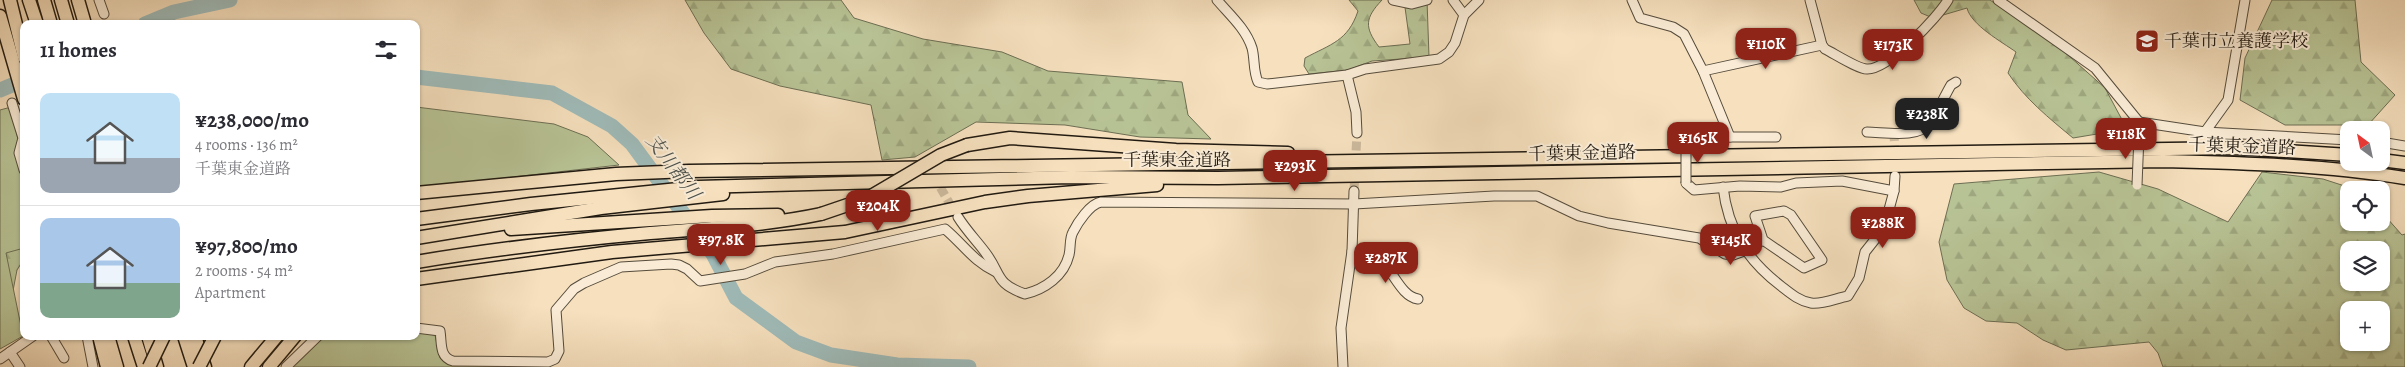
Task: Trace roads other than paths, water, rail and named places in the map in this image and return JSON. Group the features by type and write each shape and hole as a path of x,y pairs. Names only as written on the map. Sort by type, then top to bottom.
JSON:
{"highway":[{"path":"10,0 20,41"},
{"path":"29,0 36,20"},
{"path":"44,0 50,20"},
{"path":"60,0 67,20"},
{"path":"78,0 84,20"},
{"path":"0,16 9,49 18,101"},
{"path":"420,261 475,252 649,233 753,225 821,214 868,198 941,155 967,145 1010,138 1176,150 1246,153 1364,153 1416,159"},
{"name":"千葉東金道路","path":"1416,159 1560,159 2237,148 2340,155"},
{"path":"420,193 616,174 689,171 1074,167 1416,159"},
{"name":"千葉東金道路","path":"702,191 827,188 848,183 1070,177 1218,178 2163,161 2325,167 2405,178"},
{"path":"2390,161 2405,163"},
{"path":"420,278 656,248 845,232 985,202 1028,196 1175,184 1218,178"},
{"path":"420,219 628,193 702,191"},
{"path":"420,236 702,191"},
{"path":"420,237 712,216 821,214"},
{"path":"100,340 107,367"},
{"path":"109,340 118,367"},
{"path":"135,340 144,367"},
{"path":"149,340 157,367"},
{"path":"149,367 162,340"},
{"path":"186,340 195,364"},
{"path":"196,340 205,367"},
{"path":"195,364 212,340"},
{"path":"251,367 274,340"},
{"path":"269,367 292,340"}],"street":[{"path":"99,0 104,14"},
{"path":"1217,0 1243,30 1252,48 1255,76 1258,82 1268,84 1347,75 1365,69 1439,59 1449,52 1455,42 1464,15 1479,0"},
{"path":"1393,0 1412,4 1427,0"},
{"path":"1453,0 1464,15"},
{"path":"1632,0 1640,18 1672,28 1684,34 1704,71 1730,137"},
{"path":"1810,0 1822,45 1825,49 1862,68 1869,69 1878,67 1902,50 1941,12 1948,0"},
{"path":"1998,0 2095,68 2139,122 2137,185"},
{"path":"2205,132 2228,100 2245,0"},
{"path":"1704,71 1822,45"},
{"path":"1347,75 1356,112 1357,133"},
{"path":"1867,132 1916,132 1924,129 1930,123 1951,85 1956,82"},
{"path":"18,101 20,120"},
{"path":"2139,122 2205,132 2340,140"},
{"path":"1776,137 1730,137 1690,134 1686,142 1686,183 1694,190 1723,187 1780,187 1796,183 1842,181 1894,191"},
{"path":"2390,144 2405,146"},
{"path":"1723,187 1728,215 1744,251 1757,266 1796,298 1813,304 1848,296 1859,278 1865,252 1884,228 1894,191 1895,176"},
{"path":"1343,365 1341,328 1352,251 1354,191"},
{"path":"958,217 970,236 985,251 996,272 1006,285 1025,294 1045,288 1054,279 1066,261 1072,233 1097,203 1354,204 1494,196 1537,196 1579,216 1608,223 1699,238 1725,254 1733,255 1744,251 1763,240"},
{"path":"1784,211 1791,215 1822,260 1804,268 1763,240 1755,216 1784,211"},
{"path":"420,328 440,331 443,354 448,360 548,362 555,359 558,351 556,310 574,289 584,282 621,267 679,265 687,269 700,281 745,274 775,262 834,254 945,229 957,239 973,258 996,272"},
{"path":"1352,251 1378,258 1394,274 1407,295 1418,299"},
{"path":"0,359 27,340"},
{"path":"53,340 64,358"},
{"path":"88,340 93,367"},
{"path":"286,367 314,340"},
{"path":"10,352 20,367"}],"waterway":[{"path":"155,20 174,12 230,0"},
{"name":"支川都川","path":"420,77 552,93 612,126 632,144 713,254 736,298 796,342 831,355 897,365 969,367"},
{"path":"0,90 20,82"}],"tunnel":[{"path":"1894,132 1895,158"},
{"path":"1354,191 1357,133"},
{"path":"927,164 955,213"}],"place":[{"name":"千葉市立養護学校","path":"2147,41"}]}
